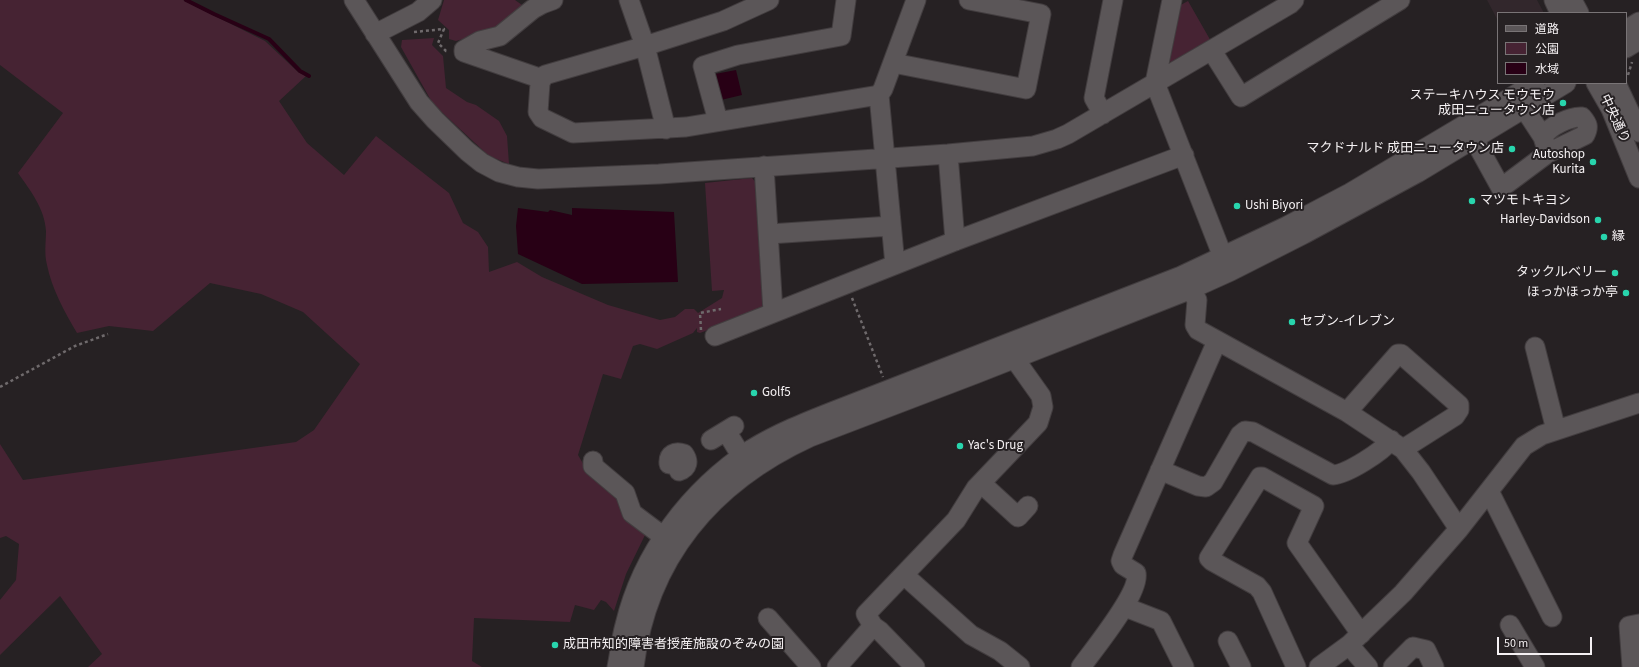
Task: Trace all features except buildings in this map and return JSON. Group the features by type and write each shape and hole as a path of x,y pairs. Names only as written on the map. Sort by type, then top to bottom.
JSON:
{"street":[{"path":"354,0 419,102 435,120 467,151 482,163 499,172 518,177 538,179 659,174 948,154 1033,146 1057,139 1103,114 1212,51 1290,4 1294,0"},
{"path":"375,34 418,12 432,0"},
{"path":"457,50 480,41 500,36 533,9 553,0"},
{"path":"629,0 645,46 666,129"},
{"path":"769,0 723,21 645,46 545,75 540,83 538,112 542,118 573,133 666,129 879,95"},
{"path":"718,121 703,66 738,55 841,36 846,0"},
{"path":"895,265 890,226 886,158 879,95 893,63 916,0"},
{"path":"893,63 1026,89 1041,14 969,0"},
{"path":"1103,114 1094,98 1113,0"},
{"path":"1212,51 1240,97 1400,0"},
{"path":"1554,0 1560,12"},
{"path":"1572,0 1578,12"},
{"path":"1173,1 1156,83 1227,264"},
{"path":"1627,29 1639,22"},
{"path":"1630,53 1639,40"},
{"path":"457,50 542,79"},
{"path":"1227,264 1533,84"},
{"path":"634,667 639,634 659,576 684,535 722,494 743,476 787,448 810,437 1014,358 1227,264 1304,234 1418,182 1474,139 1564,84"},
{"name":"中央通り","path":"1597,84 1611,109 1639,178"},
{"name":"中央通り","path":"1623,84 1639,132"},
{"path":"1474,139 1502,188 1546,145 1524,108"},
{"path":"948,154 955,241"},
{"path":"708,334 773,312 955,241 1184,155"},
{"path":"764,166 773,312"},
{"path":"769,234 890,226"},
{"path":"1185,283 1197,300 1194,325 1198,330 1347,412 1397,444 1421,472 1459,529"},
{"path":"617,667 625,625 632,603 641,579 664,537 682,511 705,487 742,457 790,429 1185,283"},
{"path":"1081,667 1125,607 1137,580 1136,573 1123,565 1121,561 1216,341"},
{"path":"1535,347 1556,430"},
{"path":"1160,470 1198,486 1206,487 1213,482 1240,435 1245,431 1253,432 1333,475 1342,474 1383,449 1397,444 1455,416 1459,410 1459,404 1401,354 1398,354 1347,412"},
{"path":"915,667 880,631 873,626 866,614 956,520 979,486 1015,454 1038,423 1043,407 1041,396 1014,358"},
{"path":"1319,667 1355,640 1416,580 1459,529 1524,446 1542,435 1639,403"},
{"path":"724,433 742,457"},
{"path":"594,461 593,466 625,493 632,513 664,537"},
{"path":"674,462 705,487"},
{"path":"1296,667 1262,592 1256,586 1209,558 1260,477 1314,506 1297,543 1355,640 1368,667"},
{"path":"979,486 1018,517 1028,506"},
{"path":"1489,491 1552,617"},
{"path":"904,575 971,635 1000,651 1020,667"},
{"path":"1125,607 1161,621 1184,667"},
{"path":"768,618 811,667"},
{"path":"1632,667 1629,626 1639,624"},
{"path":"1510,625 1535,667"},
{"path":"837,667 873,626"},
{"path":"1228,641 1241,667"},
{"path":"1393,667 1413,647 1426,650 1434,667"}],"path":[{"path":"413,32 444,29 438,43 446,51 457,50"},
{"path":"1627,63 1630,53"},
{"path":"847,284 884,379"},
{"path":"708,334 700,313 721,309"},
{"path":"0,387 75,346 108,334"}],"shaded area":[{"path":"1487,0 1537,0 1543,12 1497,12 1497,19"}],"green space":[{"path":"0,0 183,0 265,41 298,72 306,76 279,101 307,143 344,175 376,136 449,193 463,223 478,232 488,247 489,272 517,262 542,277 608,305 660,320 675,317 685,309 694,309 698,313 722,298 724,290 712,291 705,183 752,178 759,186 765,302 760,310 700,333 697,332 697,328 693,333 657,349 640,344 633,346 621,379 603,374 578,455 589,474 617,495 646,533 626,574 614,611 606,602 601,600 594,610 575,605 570,622 474,618 472,661 482,667 88,667 102,654 60,596 0,655 0,600 16,580 19,544 6,536 0,538 0,444 23,480 296,442 314,430 360,364 303,312 261,294 210,283 153,331 109,326 77,333 59,300 49,274 45,248 46,231 43,215 36,200 18,173 63,113 0,65"},
{"path":"444,0 515,0 522,5 501,28 456,41 449,39 449,30 438,20"},
{"path":"1188,1 1212,43 1175,64 1169,61 1177,7"},
{"path":"434,38 432,45 443,56 446,88 467,102 476,105 499,121 507,136 509,164 489,156 433,104 401,47 402,40"}],"water":[{"path":"736,70 742,95 721,100 715,74"},
{"path":"518,208 548,212 550,210 572,215 572,208 674,212 678,282 582,284 518,254 516,226"}],"waterway":[{"path":"186,0 269,39 300,71 309,76"}],"place":[{"name":"ステーキハウス モウモウ 成田ニュータウン店","path":"1563,103"},
{"name":"マクドナルド 成田ニュータウン店","path":"1512,149"},
{"name":"Autoshop Kurita","path":"1593,162"},
{"name":"マツモトキヨシ","path":"1472,201"},
{"name":"Ushi Biyori","path":"1237,206"},
{"name":"Harley-Davidson","path":"1598,220"},
{"name":"縁","path":"1604,237"},
{"name":"タックルベリー","path":"1615,273"},
{"name":"ほっかほっか亭","path":"1626,293"},
{"name":"セブン-イレブン","path":"1292,322"},
{"name":"Golf5","path":"754,393"},
{"name":"Yac's Drug","path":"960,446"},
{"name":"成田市知的障害者授産施設のぞみの園","path":"555,645"}]}
